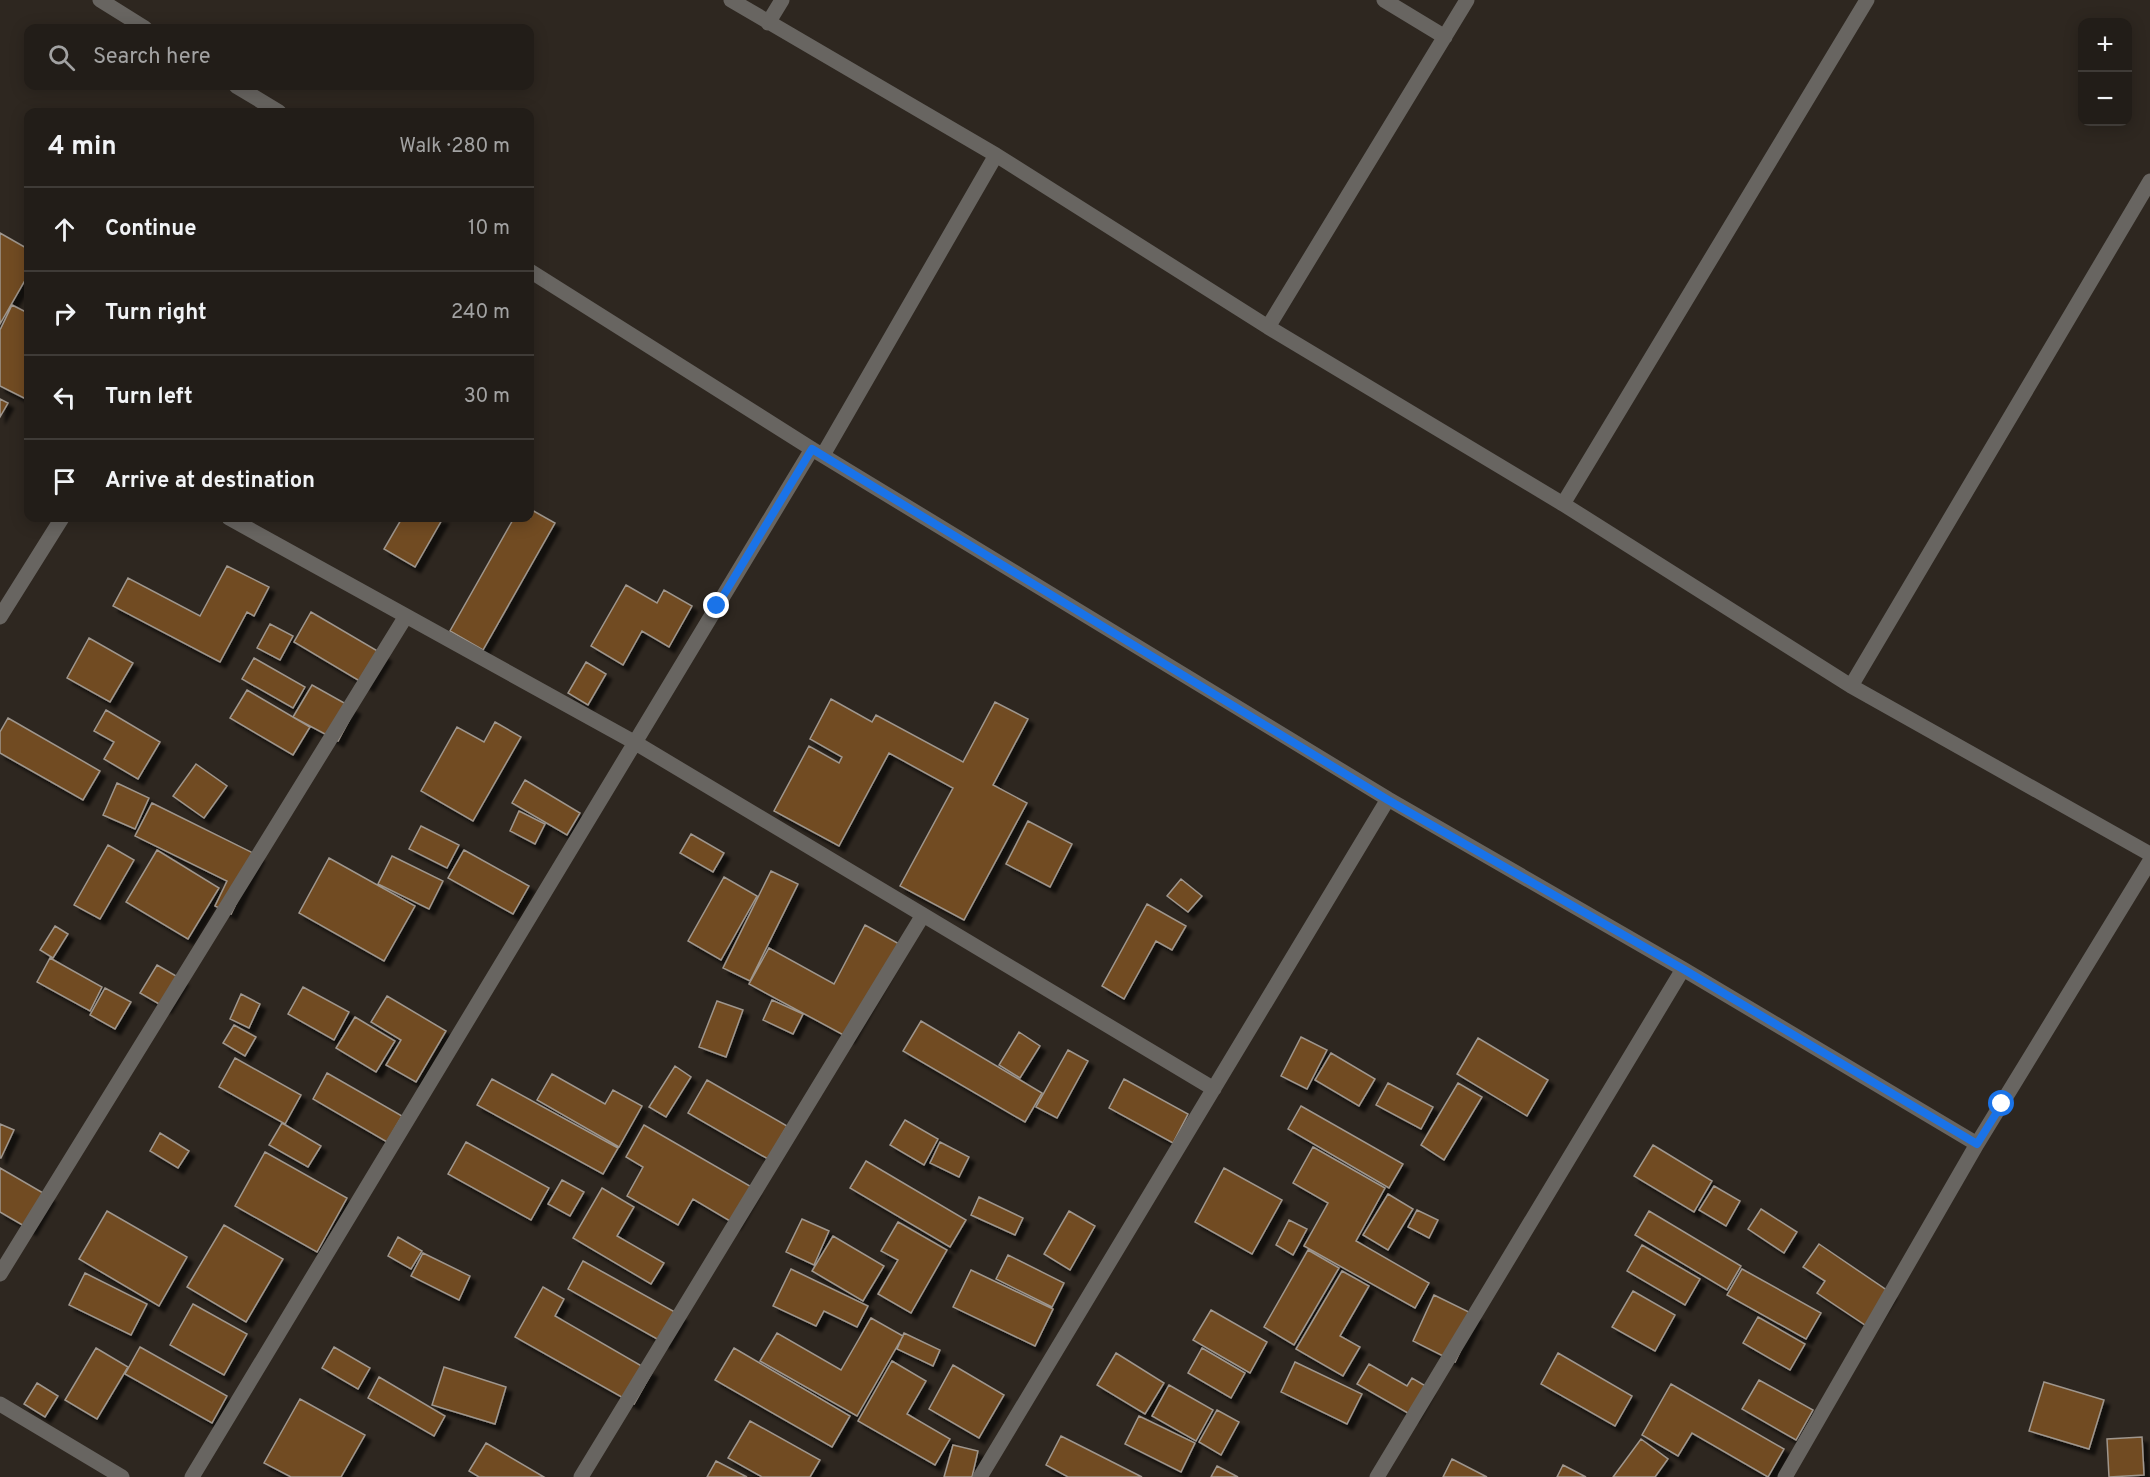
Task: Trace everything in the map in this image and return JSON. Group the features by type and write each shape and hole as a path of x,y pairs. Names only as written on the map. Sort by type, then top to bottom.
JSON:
{"street":[{"path":"100,0 139,24"},
{"path":"731,0 996,156 1268,327 1563,504 1851,686 2150,854"},
{"path":"768,23 782,0"},
{"path":"1384,0 1445,37"},
{"path":"1268,327 1467,0"},
{"path":"1563,504 1867,0"},
{"path":"243,90 272,108"},
{"path":"192,1477 634,742 817,452 996,156"},
{"path":"1851,686 2150,181"},
{"path":"534,274 817,452 1388,800 1683,969 1977,1144"},
{"path":"0,617 59,522"},
{"path":"236,522 634,742 1214,1089"},
{"path":"0,1274 406,615"},
{"path":"980,1477 1388,800"},
{"path":"1785,1477 1977,1144 2150,861"},
{"path":"581,1477 923,915"},
{"path":"1377,1477 1683,969"},
{"path":"0,1404 122,1477"}],"building":[{"path":"0,233 24,247 24,282 0,324"},
{"path":"12,305 24,311 24,398 0,386 0,330"},
{"path":"0,399 8,403 0,417"},
{"path":"534,511 555,523 483,650 450,631 512,522 534,522"},
{"path":"400,522 441,522 415,567 384,549"},
{"path":"227,566 269,587 254,616 247,612 220,662 113,606 128,578 200,616"},
{"path":"626,585 657,603 664,590 692,606 669,647 642,631 623,665 591,646"},
{"path":"311,612 386,656 368,686 294,642"},
{"path":"270,624 293,636 280,660 257,648"},
{"path":"89,638 133,663 110,702 67,678"},
{"path":"254,658 305,687 293,708 242,679"},
{"path":"586,662 606,674 588,705 568,693"},
{"path":"312,685 355,709 338,741 293,717"},
{"path":"247,690 310,727 293,755 230,718"},
{"path":"831,699 872,722 876,715 963,762 995,702 1028,719 993,785 1027,803 964,920 900,886 953,788 889,753 839,846 774,811 809,746 839,763 842,757 810,739"},
{"path":"106,710 160,742 138,779 104,759 114,742 94,731"},
{"path":"8,718 100,771 83,800 0,753 0,732"},
{"path":"495,722 521,737 473,821 421,791 457,727 484,742"},
{"path":"196,764 227,786 204,818 173,796"},
{"path":"525,780 580,813 567,835 512,803"},
{"path":"117,783 149,798 135,829 103,815"},
{"path":"152,803 259,856 231,914 215,906 227,881 135,836"},
{"path":"519,811 545,824 535,844 510,831"},
{"path":"1028,821 1072,844 1050,887 1006,864"},
{"path":"421,826 459,845 447,868 409,849"},
{"path":"691,834 724,853 713,872 680,853"},
{"path":"108,845 134,860 100,919 74,905"},
{"path":"157,850 219,888 188,939 126,902"},
{"path":"464,850 529,886 513,914 448,878"},
{"path":"392,856 443,881 429,909 378,884"},
{"path":"329,858 415,906 384,961 299,913"},
{"path":"771,871 798,884 750,981 723,968"},
{"path":"724,877 757,896 721,960 688,941"},
{"path":"1181,879 1202,896 1188,912 1167,896"},
{"path":"1147,904 1186,926 1172,950 1156,941 1124,999 1102,986"},
{"path":"865,925 901,945 849,1038 749,984 769,948 834,984"},
{"path":"55,926 68,934 53,958 40,950"},
{"path":"50,958 102,987 90,1011 37,982"},
{"path":"157,965 183,980 166,1008 140,993"},
{"path":"303,987 349,1012 334,1040 288,1014"},
{"path":"105,988 131,1002 115,1029 90,1015"},
{"path":"241,994 260,1004 249,1028 230,1019"},
{"path":"387,996 446,1031 416,1082 386,1065 401,1040 371,1022"},
{"path":"772,1000 803,1014 793,1034 763,1020"},
{"path":"717,1001 743,1010 726,1057 699,1047"},
{"path":"355,1017 395,1041 376,1072 336,1048"},
{"path":"921,1021 1042,1093 1025,1122 903,1051"},
{"path":"234,1025 256,1037 245,1056 223,1043"},
{"path":"1019,1032 1040,1046 1020,1078 999,1065"},
{"path":"1301,1037 1327,1050 1307,1089 1281,1076"},
{"path":"1478,1038 1548,1080 1527,1116 1457,1074"},
{"path":"1068,1050 1088,1061 1057,1118 1036,1107"},
{"path":"1331,1053 1375,1079 1359,1106 1315,1080"},
{"path":"235,1058 301,1095 285,1124 219,1087"},
{"path":"675,1066 691,1077 666,1117 649,1107"},
{"path":"327,1073 402,1116 387,1142 313,1099"},
{"path":"552,1074 605,1104 613,1090 642,1106 619,1147 537,1100"},
{"path":"492,1079 618,1148 603,1174 477,1105"},
{"path":"1124,1079 1188,1114 1173,1143 1109,1108"},
{"path":"707,1080 787,1126 768,1159 688,1113"},
{"path":"1388,1083 1433,1107 1421,1129 1376,1105"},
{"path":"1458,1083 1482,1097 1444,1160 1421,1145"},
{"path":"1301,1106 1403,1164 1389,1188 1288,1129"},
{"path":"905,1120 938,1139 924,1165 890,1145"},
{"path":"282,1123 321,1146 308,1167 269,1145"},
{"path":"0,1124 14,1130 1,1158 0,1158"},
{"path":"644,1125 755,1189 735,1224 693,1199 678,1225 627,1196 643,1167 626,1157"},
{"path":"160,1133 189,1151 178,1168 150,1151"},
{"path":"466,1142 549,1188 531,1220 448,1174"},
{"path":"940,1142 969,1157 959,1177 930,1163"},
{"path":"1653,1145 1712,1181 1694,1212 1634,1176"},
{"path":"1313,1147 1385,1188 1356,1241 1429,1283 1415,1308 1304,1246 1328,1203 1293,1183"},
{"path":"265,1152 347,1198 317,1252 235,1206"},
{"path":"866,1161 966,1220 950,1247 850,1188"},
{"path":"0,1168 50,1197 31,1230 0,1212"},
{"path":"1224,1168 1282,1200 1252,1254 1195,1222"},
{"path":"562,1180 584,1192 570,1216 548,1204"},
{"path":"1714,1186 1740,1201 1726,1226 1699,1210"},
{"path":"602,1188 634,1207 617,1236 664,1263 651,1284 573,1238"},
{"path":"1388,1194 1413,1209 1388,1250 1363,1235"},
{"path":"979,1197 1023,1218 1015,1235 971,1215"},
{"path":"1761,1209 1797,1232 1784,1253 1748,1229"},
{"path":"1417,1210 1438,1220 1429,1238 1408,1227"},
{"path":"107,1211 187,1257 159,1306 79,1259"},
{"path":"1069,1211 1095,1226 1070,1270 1044,1254"},
{"path":"1649,1211 1741,1266 1727,1290 1635,1235"},
{"path":"802,1219 829,1231 814,1265 786,1252"},
{"path":"1289,1220 1307,1229 1293,1255 1276,1245"},
{"path":"898,1222 947,1250 911,1313 878,1294 898,1260 881,1251"},
{"path":"224,1225 283,1259 246,1322 187,1287"},
{"path":"833,1236 884,1266 863,1301 812,1271"},
{"path":"398,1237 422,1251 411,1269 388,1256"},
{"path":"1819,1244 1891,1293 1868,1327 1817,1293 1825,1281 1803,1267"},
{"path":"1642,1245 1700,1279 1685,1305 1627,1271"},
{"path":"1308,1250 1339,1268 1294,1345 1264,1327"},
{"path":"423,1253 470,1276 459,1300 411,1276"},
{"path":"1008,1255 1064,1283 1052,1307 996,1279"},
{"path":"583,1261 682,1316 666,1344 568,1289"},
{"path":"791,1269 868,1306 857,1327 824,1311 816,1326 773,1306"},
{"path":"1742,1269 1821,1313 1806,1339 1727,1295"},
{"path":"971,1270 1053,1309 1035,1346 953,1307"},
{"path":"1342,1271 1369,1286 1340,1336 1360,1347 1343,1376 1296,1349"},
{"path":"85,1273 147,1304 131,1335 69,1305"},
{"path":"543,1287 564,1299 555,1316 652,1372 634,1404 515,1337"},
{"path":"1633,1291 1675,1315 1655,1351 1612,1327"},
{"path":"1434,1295 1477,1316 1455,1362 1413,1341"},
{"path":"193,1304 247,1334 224,1375 170,1345"},
{"path":"1211,1310 1267,1342 1250,1373 1193,1340"},
{"path":"1758,1317 1805,1344 1790,1370 1743,1343"},
{"path":"871,1318 903,1336 857,1416 760,1361 777,1333 841,1370"},
{"path":"904,1333 940,1350 933,1366 897,1349"},
{"path":"140,1347 227,1396 212,1423 125,1374"},
{"path":"334,1347 370,1368 358,1389 322,1368"},
{"path":"96,1348 128,1367 97,1419 65,1400"},
{"path":"734,1348 850,1416 832,1447 715,1380"},
{"path":"1202,1348 1245,1373 1231,1398 1188,1373"},
{"path":"1116,1353 1164,1383 1145,1414 1097,1385"},
{"path":"1558,1353 1632,1396 1615,1426 1541,1384"},
{"path":"892,1361 926,1381 907,1414 950,1439 935,1465 858,1421"},
{"path":"1295,1362 1362,1394 1347,1424 1281,1392"},
{"path":"1369,1364 1407,1386 1412,1378 1429,1388 1413,1416 1357,1384"},
{"path":"953,1365 1004,1395 979,1438 929,1409"},
{"path":"444,1367 506,1387 495,1424 432,1405"},
{"path":"379,1377 445,1416 434,1436 368,1398"},
{"path":"1759,1380 1813,1410 1796,1440 1742,1409"},
{"path":"2044,1382 2104,1400 2089,1449 2029,1431"},
{"path":"37,1383 58,1396 45,1417 24,1404"},
{"path":"1671,1384 1784,1449 1768,1477 1692,1433 1678,1456 1642,1435"},
{"path":"1169,1385 1213,1410 1196,1441 1152,1416"},
{"path":"300,1399 365,1435 341,1477 291,1477 264,1463"},
{"path":"1217,1410 1239,1422 1221,1455 1199,1442"},
{"path":"1139,1416 1195,1443 1181,1472 1125,1444"},
{"path":"750,1421 820,1460 810,1477 762,1477 728,1458"},
{"path":"1061,1436 1142,1477 1068,1477 1046,1465"},
{"path":"2142,1437 2144,1475 2109,1477 2107,1439"},
{"path":"1641,1439 1668,1459 1655,1477 1613,1477"},
{"path":"486,1443 544,1477 479,1477 469,1471"},
{"path":"953,1445 978,1451 972,1477 944,1477"},
{"path":"1452,1459 1487,1477 1443,1477"},
{"path":"716,1461 747,1477 707,1477"},
{"path":"1563,1465 1586,1477 1557,1477"},
{"path":"1217,1466 1238,1477 1211,1477"}],"route":[{"path":"717,606 812,449 1388,800 1683,969 1977,1144 2002,1104"}]}
